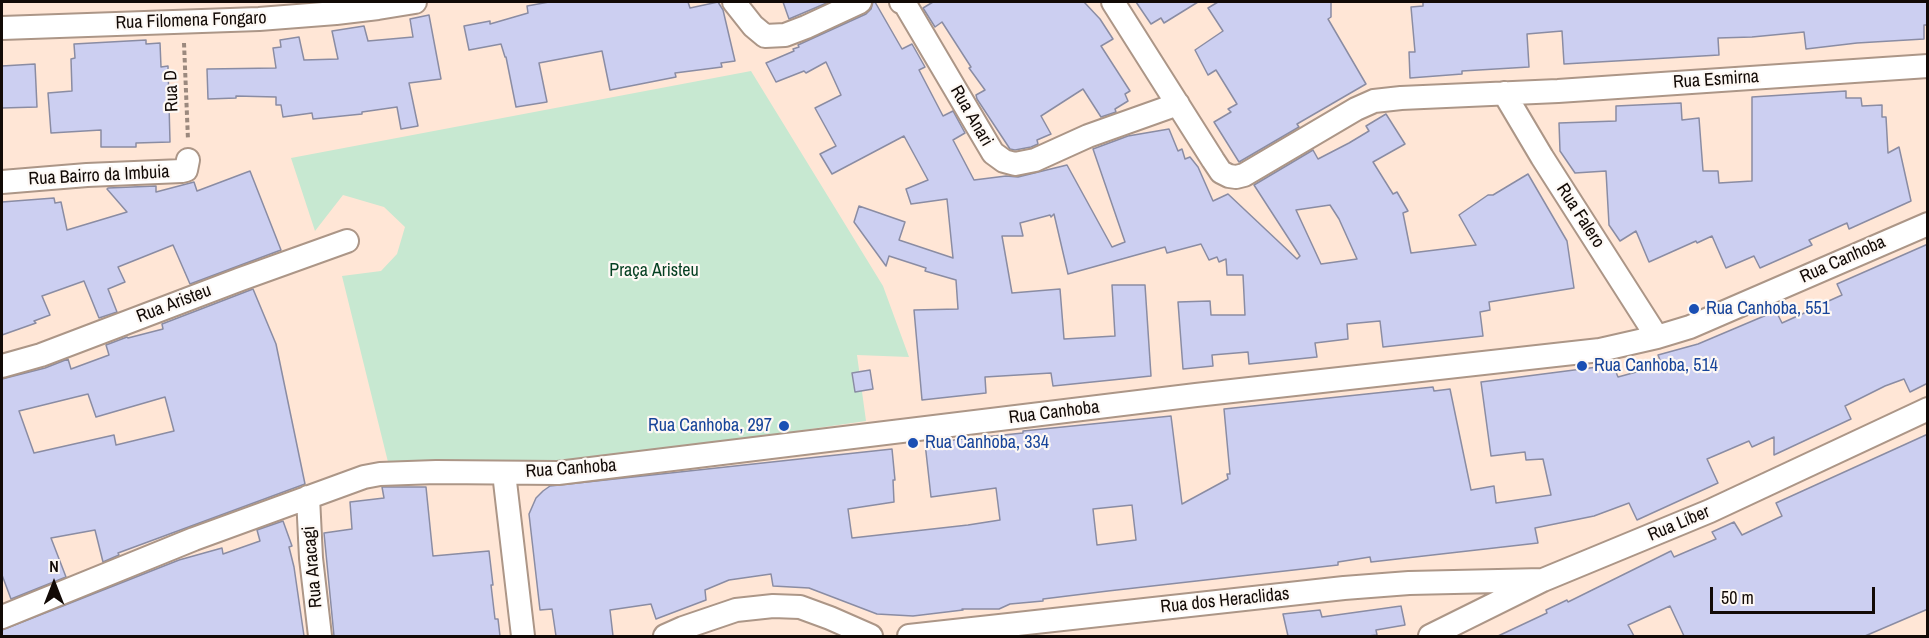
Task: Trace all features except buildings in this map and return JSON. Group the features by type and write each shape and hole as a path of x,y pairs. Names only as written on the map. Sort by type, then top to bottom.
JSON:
{"street":[{"name":"Rua Filomena Fongaro","path":"2,28 183,11 336,13 415,2"},
{"path":"734,2 753,26 765,36 785,35 860,2"},
{"name":"Rua Anari","path":"902,2 993,153 1004,161 1016,164 1035,160 1088,136 1178,104"},
{"name":"Rua Esmirna","path":"1113,2 1221,172 1236,177 1244,175 1356,109 1374,101 1928,66"},
{"name":"Rua Falero","path":"1504,93 1542,157 1657,337"},
{"name":"Rua Bairro da Imbuia","path":"2,182 87,175 182,171 186,170 188,160"},
{"name":"Rua Canhoba","path":"2,617 194,539 351,481 380,474 558,473 1196,395 1600,350 1690,327 1928,224"},
{"name":"Rua Aristeu","path":"2,366 41,355 230,283 347,242"},
{"name":"Rua Líber","path":"1430,636 1543,580 1710,511 1928,409"},
{"path":"504,473 524,636"},
{"name":"Rua Aracagi","path":"308,497 311,558 320,636"},
{"name":"Rua dos Heraclidas","path":"909,636 1344,588 1409,583 1543,580"},
{"path":"664,636 736,610 773,606 800,607 871,636"}],"path":[{"name":"Rua D","path":"183,11 188,160"}],"green space":[{"name":"Praça Aristeu","path":"751,71 883,286 909,357 857,355 866,421 617,457 504,468 388,462 342,276 381,271 397,254 405,227 384,207 343,195 315,231 291,158"}],"place":[{"name":"Rua Canhoba, 551","path":"1694,309"},
{"name":"Rua Canhoba, 514","path":"1582,366"},
{"name":"Rua Canhoba, 297","path":"784,426"},
{"name":"Rua Canhoba, 334","path":"913,443"}]}
